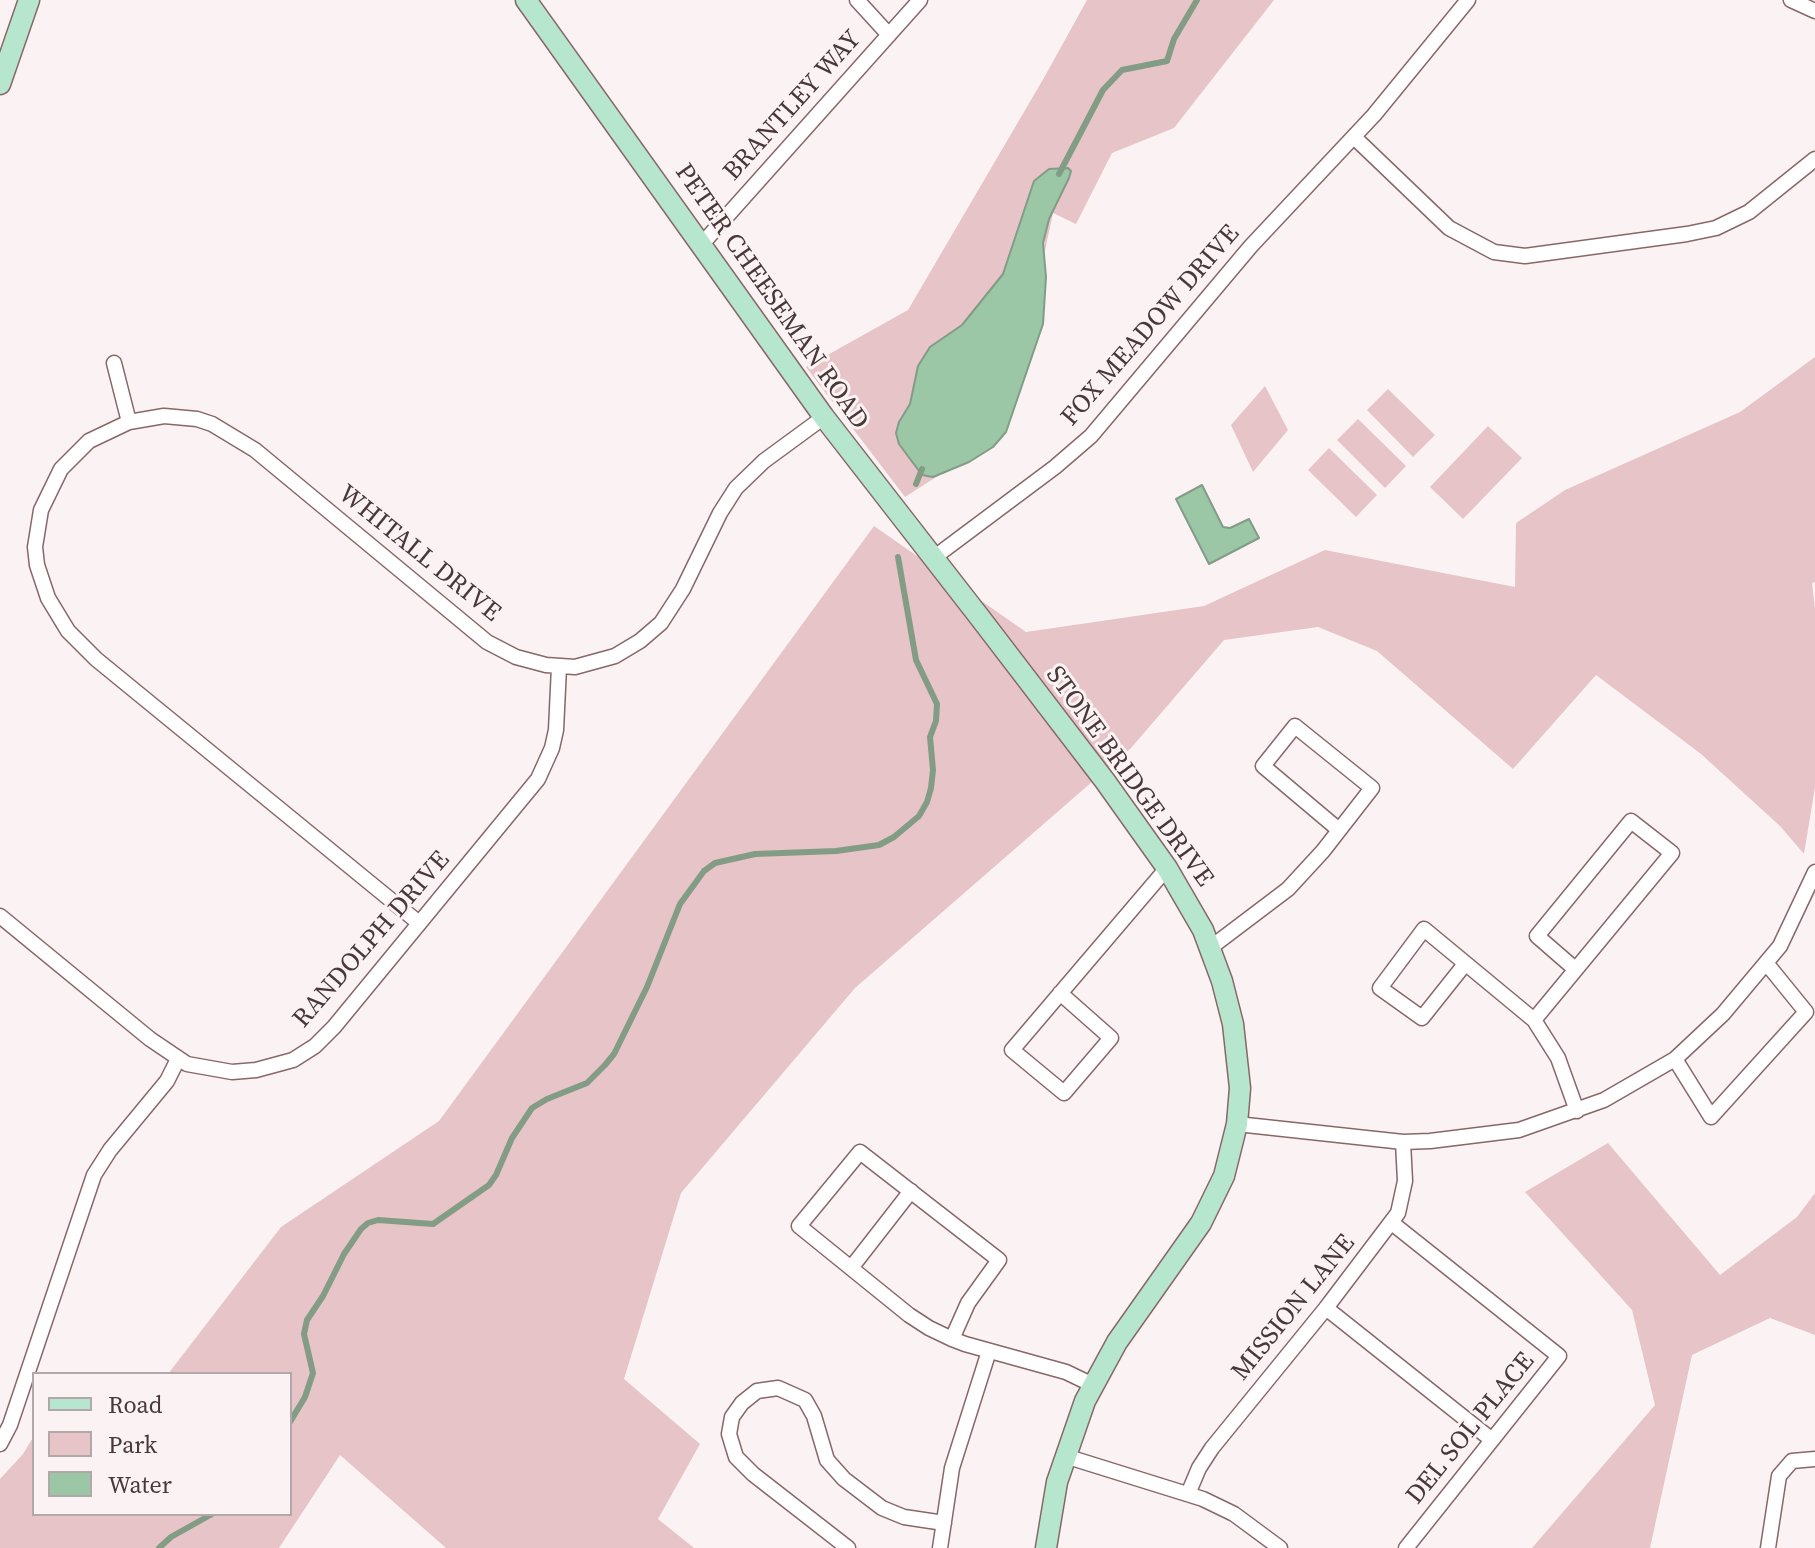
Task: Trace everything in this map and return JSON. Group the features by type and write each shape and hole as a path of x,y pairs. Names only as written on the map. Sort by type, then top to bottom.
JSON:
{"street":[{"path":"0,84 29,0"},
{"name":"PETER CHEESEMAN ROAD","path":"526,0 824,417 981,619"},
{"path":"857,0 889,35"},
{"name":"BRANTLEY WAY","path":"702,244 920,0"},
{"name":"FOX MEADOW DRIVE","path":"932,559 1055,467 1091,436 1251,246 1354,137 1468,0"},
{"path":"1791,0 1815,11"},
{"path":"1354,137 1449,228 1494,252 1525,256 1716,228 1749,212 1815,159"},
{"path":"114,363 129,422"},
{"name":"WHITALL DRIVE","path":"419,923 96,659 68,631 48,598 37,565 35,547 41,510 61,469 72,455 97,436 129,422 164,416 197,419 225,430 255,450 487,642 516,657 559,667 589,665 615,656 661,623 683,589 720,513 742,480 824,417"},
{"name":"STONE BRIDGE DRIVE","path":"981,619 1105,781 1191,907 1222,981 1233,1024 1240,1088 1237,1124 1224,1176 1201,1223 1123,1334 1078,1417 1054,1494 1046,1548"},
{"name":"RANDOLPH DRIVE","path":"0,916 178,1059 207,1069 244,1072 269,1068 304,1054 334,1027 538,779 556,730 559,667"},
{"path":"1210,948 1288,889 1339,830 1372,788 1295,726 1263,766 1339,830"},
{"path":"1534,1020 1672,853 1631,821 1537,936 1575,969"},
{"path":"1060,993 1111,1038 1064,1093 1012,1050 1060,993 1167,868"},
{"path":"1237,1124 1403,1142 1519,1130 1577,1111 1627,1088 1675,1059 1723,1014 1767,964 1790,927 1815,872"},
{"path":"1465,964 1422,1018 1380,988 1424,929 1534,1020 1558,1058 1577,1111"},
{"path":"1675,1059 1711,1117 1806,1012 1767,964"},
{"path":"0,1444 10,1425 94,1175 110,1150 167,1081 178,1059"},
{"name":"MISSION LANE","path":"1188,1494 1212,1448 1392,1223 1404,1193 1403,1142"},
{"path":"952,1339 968,1303 999,1260 860,1152 799,1226 909,1315 952,1339 1066,1372 1093,1385"},
{"path":"851,1268 911,1191"},
{"name":"DEL SOL PLACE","path":"1392,1223 1559,1356 1406,1548"},
{"path":"1326,1308 1492,1440"},
{"path":"940,1548 952,1468 989,1351"},
{"path":"848,1548 753,1474 736,1457 729,1434 732,1417 742,1403 757,1391 778,1388 805,1400 814,1416 827,1460 844,1479 882,1508 904,1517 944,1523"},
{"path":"1065,1456 1188,1494 1234,1514 1280,1548"},
{"path":"1768,1548 1779,1476 1792,1461 1815,1459"},
{"path":"1252,1548 1262,1535"}],"green space":[{"path":"1087,0 1274,0 1174,128 1112,153 1076,224 1053,213 1006,432 905,497 806,367 908,310"},
{"path":"1815,357 1815,582 1812,583 1815,608 1815,787 1804,854 1780,826 1701,754 1596,675 1513,769 1377,651 1318,627 1224,640 1131,748 855,988 681,1193 624,1379 700,1444 658,1519 694,1548 446,1548 340,1455 279,1548 0,1548 0,1479 32,1439 32,1516 292,1516 292,1372 170,1372 281,1227 439,1121 874,526 1026,632 1204,606 1325,550 1515,587 1516,523 1565,490 1740,412"},
{"path":"1265,386 1288,430 1253,472 1231,425"},
{"path":"1388,389 1435,435 1413,457 1367,410"},
{"path":"1358,419 1406,466 1385,488 1337,440"},
{"path":"1488,426 1522,458 1463,519 1430,487"},
{"path":"1329,448 1377,495 1356,517 1308,470"},
{"path":"1608,1143 1720,1275 1797,1217 1815,1193 1815,1335 1770,1318 1692,1355 1650,1548 1532,1548 1655,1405 1632,1310 1525,1192"}],"water":[{"path":"1068,168 1071,171 1069,178 1049,219 1043,243 1046,277 1043,324 1006,432 993,447 969,462 933,477 922,475 899,444 896,433 910,404 918,366 930,347 962,325 1003,274 1034,181 1049,169"},
{"path":"1202,485 1223,527 1230,528 1249,519 1259,538 1209,564 1176,499"}],"waterway":[{"path":"1059,174 1103,90 1122,70 1167,61 1174,39 1197,0"},
{"path":"916,484 922,469"},
{"path":"292,1419 305,1397 313,1373 304,1334 307,1320 361,1229 378,1220 433,1224 489,1185 512,1138 532,1108 587,1083 605,1065 614,1054 647,987 680,904 704,871 715,863 755,854 836,851 879,845 919,816 931,788 930,737 936,721 937,704 916,660 898,557"},
{"path":"159,1548 171,1537 208,1516"}]}
